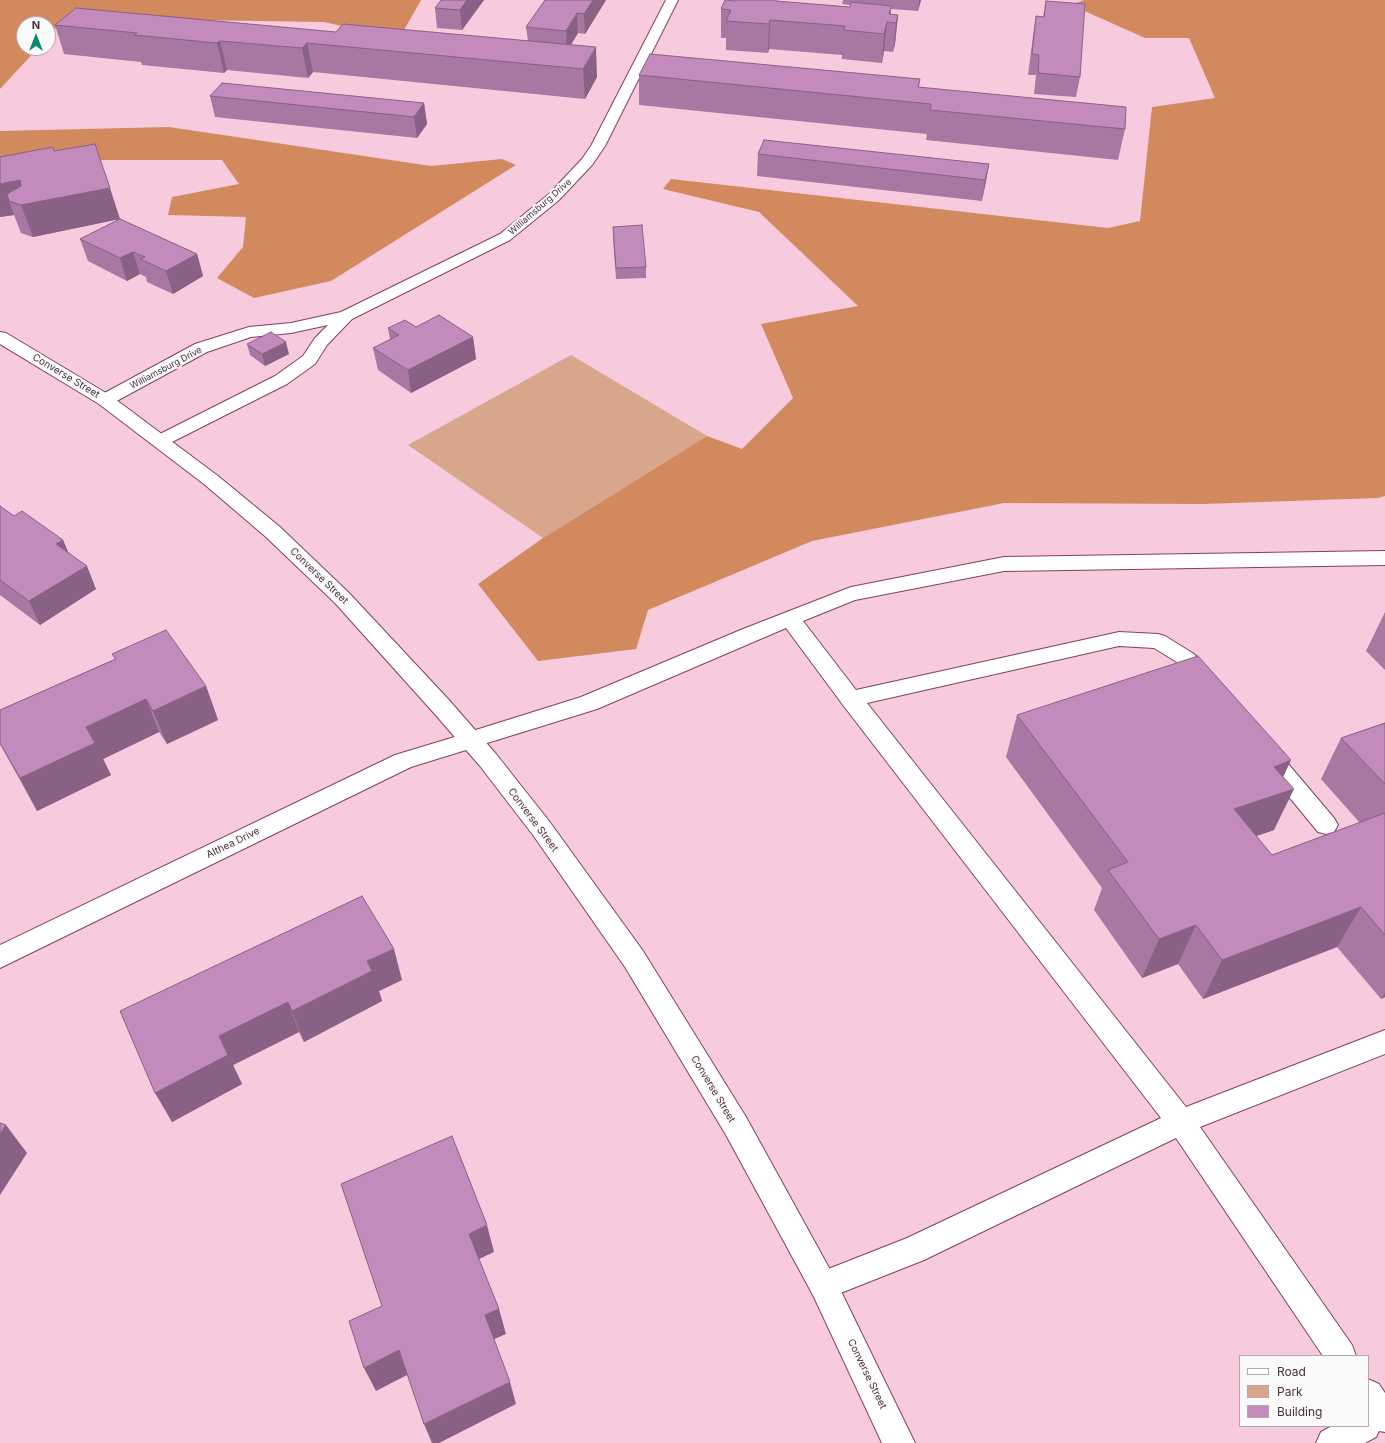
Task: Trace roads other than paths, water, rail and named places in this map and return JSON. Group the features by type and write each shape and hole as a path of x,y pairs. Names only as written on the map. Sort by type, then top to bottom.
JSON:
{"street":[{"name":"Williamsburg Drive","path":"105,400 201,348 249,332 291,328 346,316 505,237 567,185 587,162 598,146 672,0"},
{"name":"Williamsburg Drive","path":"160,441 281,380 310,360 321,342 346,316"},
{"name":"Converse Street","path":"0,337 105,400 211,480 273,532 342,598 488,760 536,822 634,959 736,1126 823,1285 899,1443"},
{"name":"Althea Drive","path":"0,957 403,761 589,703 790,618 851,594 1004,564 1385,558"},
{"path":"790,618 1181,1122 1340,1355"},
{"path":"851,698 1119,639 1158,641 1187,659 1222,700"},
{"path":"1251,736 1326,825"},
{"path":"823,1285 914,1250 1181,1122 1385,1042"},
{"path":"1332,1443 1357,1427"}]}
